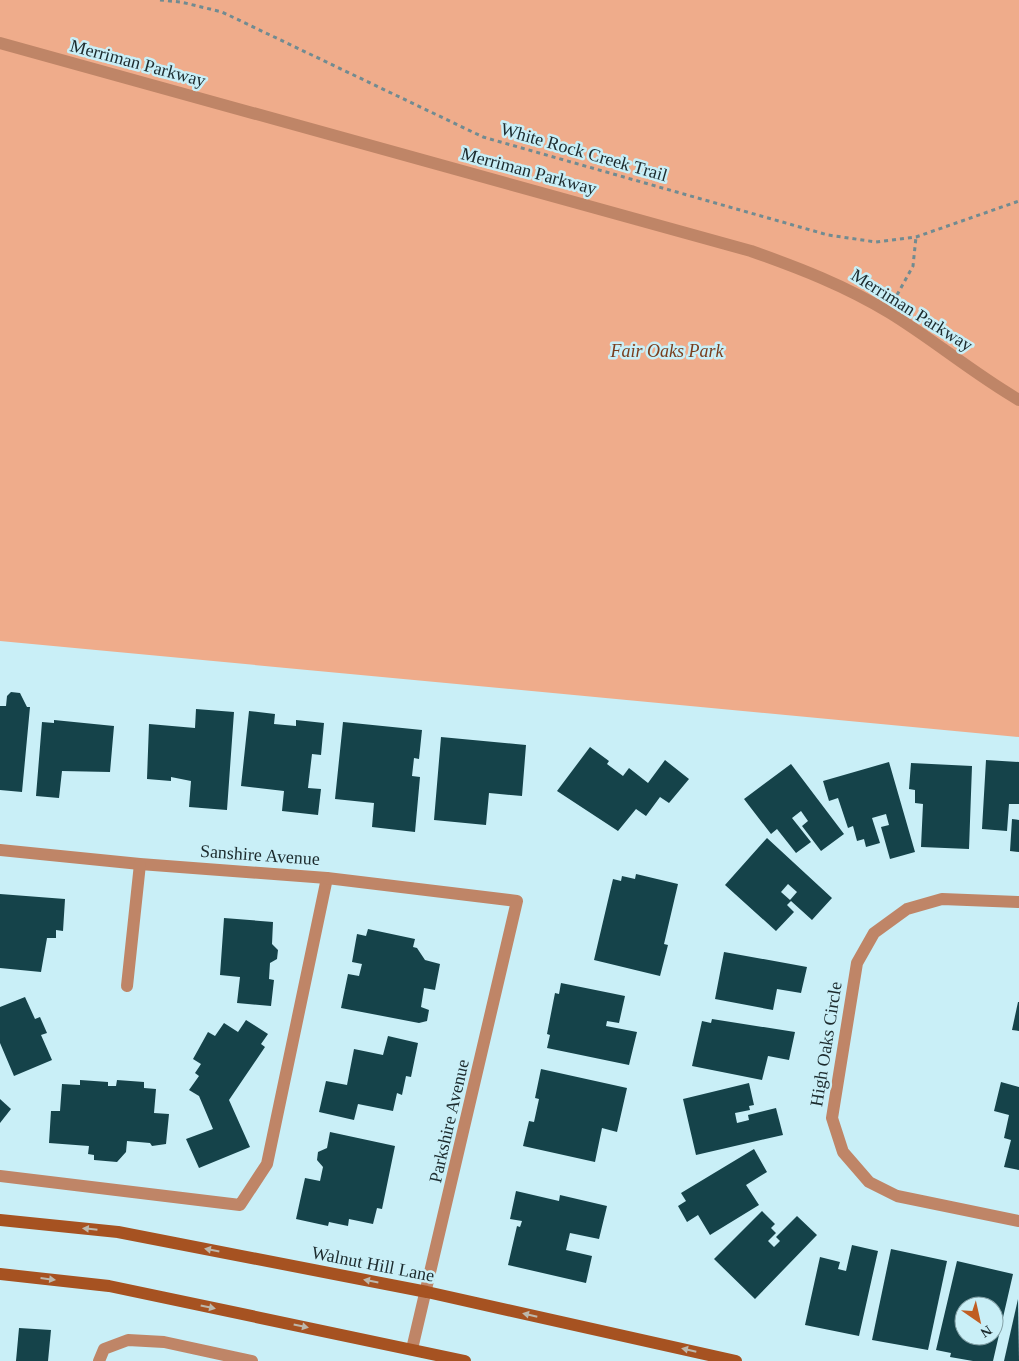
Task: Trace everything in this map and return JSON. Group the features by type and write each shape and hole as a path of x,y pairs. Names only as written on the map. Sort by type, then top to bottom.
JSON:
{"main road":[{"name":"Walnut Hill Lane","path":"0,1220 118,1232 427,1292 736,1361"},
{"path":"0,1274 109,1286 465,1361"}],"street":[{"name":"Merriman Parkway","path":"0,43 751,250 831,280 888,312 939,345 988,382 1019,400"},
{"name":"Sanshire Avenue","path":"0,850 140,864 327,878 517,901"},
{"path":"127,986 140,864"},
{"path":"0,1176 240,1205 267,1164 327,878"},
{"name":"High Oaks Circle","path":"1019,902 942,899 907,909 874,933 856,963 832,1118 843,1152 869,1182 898,1196 1019,1221"},
{"name":"Parkshire Avenue","path":"412,1349 427,1292 517,901"},
{"path":"100,1361 104,1349 128,1340 164,1342 252,1361"}],"path":[{"name":"White Rock Creek Trail","path":"160,0 181,2 222,12 484,137 828,235 876,242 916,237 1019,201"},
{"path":"888,312 913,266 916,237"}],"green space":[{"name":"Fair Oaks Park","path":"0,0 1019,0 1019,737 0,641"}],"building":[{"path":"11,692 20,693 27,707 30,707 22,792 0,790 0,706 6,706 7,696"},
{"path":"196,709 234,712 227,810 189,807 191,781 171,777 171,781 147,779 149,724 195,728"},
{"path":"249,711 275,714 274,724 296,726 296,720 324,723 321,755 312,754 308,788 321,789 318,815 282,811 284,791 241,786"},
{"path":"54,720 114,726 110,772 62,771 59,798 36,796 42,722 54,723"},
{"path":"343,722 422,730 419,759 414,758 412,776 420,777 415,832 372,827 374,803 335,799"},
{"path":"441,737 526,745 522,796 489,793 486,825 434,820"},
{"path":"590,747 609,761 607,764 623,776 629,768 648,783 665,760 689,779 669,803 660,797 646,816 636,809 618,831 557,791"},
{"path":"986,760 1019,762 1019,804 1009,804 1007,831 982,829"},
{"path":"889,762 915,852 890,859 881,827 889,825 886,814 872,818 880,843 866,847 864,839 857,841 853,826 848,828 838,798 829,801 823,781"},
{"path":"911,763 972,766 969,849 921,847 923,804 915,803 915,790 909,789"},
{"path":"791,764 844,834 821,851 802,826 808,821 801,811 792,818 811,842 796,853 777,829 771,834 744,799"},
{"path":"1012,819 1019,820 1019,852 1010,851"},
{"path":"767,838 832,898 812,920 791,901 787,905 794,912 776,931 725,885","holes":["788,884 797,892 790,900 781,892"]},
{"path":"636,874 678,884 664,944 668,945 660,976 594,960 613,879 621,881 622,876 635,879"},
{"path":"0,894 65,899 63,931 56,930 56,938 47,938 41,972 0,968"},
{"path":"224,918 273,922 272,944 278,950 277,959 270,963 269,979 274,980 271,1006 237,1003 240,977 220,975"},
{"path":"368,929 415,939 413,947 417,948 425,960 440,964 435,990 424,988 421,1007 429,1010 427,1021 419,1023 341,1008 348,974 359,976 362,964 352,962 357,934 366,936"},
{"path":"724,952 807,967 801,993 777,989 773,1010 715,999"},
{"path":"561,983 625,996 619,1023 607,1021 606,1026 637,1032 629,1065 547,1048 550,1035 547,1034 555,993 559,994"},
{"path":"25,997 35,1019 40,1017 47,1033 41,1035 52,1060 14,1076 0,1043 0,1007"},
{"path":"1019,1002 1019,1031 1012,1030"},
{"path":"712,1019 795,1032 789,1060 768,1056 762,1080 692,1066 702,1021 711,1023"},
{"path":"246,1020 268,1034 261,1044 265,1047 229,1100 250,1147 199,1168 186,1139 213,1129 199,1096 189,1090 199,1076 195,1073 201,1064 193,1059 208,1032 215,1036 224,1023 238,1032"},
{"path":"388,1036 418,1043 411,1077 406,1076 402,1095 397,1093 393,1111 358,1104 354,1120 319,1112 326,1081 347,1085 354,1049 383,1055"},
{"path":"541,1069 627,1088 617,1132 602,1128 595,1162 523,1146 529,1121 534,1122 539,1099 535,1098"},
{"path":"80,1080 108,1082 108,1086 116,1086 117,1080 144,1082 144,1088 156,1089 154,1113 169,1114 166,1144 152,1146 150,1143 127,1141 126,1152 117,1162 94,1160 94,1155 88,1154 89,1146 49,1143 51,1111 60,1111 62,1084 80,1085"},
{"path":"1001,1082 1019,1087 1019,1170 1004,1167 1011,1140 1004,1138 1009,1115 994,1111"},
{"path":"749,1083 754,1105 749,1106 750,1110 735,1113 737,1123 749,1120 748,1115 776,1108 783,1135 696,1155 683,1099"},
{"path":"0,1099 11,1109 0,1123"},
{"path":"330,1132 395,1146 382,1209 377,1208 373,1224 349,1219 348,1226 329,1222 328,1226 296,1219 305,1178 320,1181 323,1167 317,1160 318,1152 327,1148"},
{"path":"754,1149 767,1172 746,1185 759,1205 710,1235 698,1215 687,1222 678,1206 686,1201 681,1193"},
{"path":"516,1191 559,1201 560,1195 607,1206 599,1239 570,1233 566,1250 592,1256 586,1283 508,1265 517,1226 520,1227 522,1221 510,1219"},
{"path":"762,1211 775,1224 771,1228 776,1233 768,1241 774,1247 780,1241 776,1237 797,1216 817,1235 755,1299 714,1259"},
{"path":"852,1245 878,1251 859,1336 805,1325 820,1257 840,1262 838,1269 846,1271"},
{"path":"891,1249 947,1261 928,1350 872,1340"},
{"path":"957,1261 1013,1274 1004,1313 1004,1296 954,1296 954,1346 996,1346 993,1361 973,1361 950,1357 951,1353 936,1350"},
{"path":"1018,1299 1019,1361 1004,1361"},
{"path":"19,1328 51,1330 48,1361 16,1361"}]}
